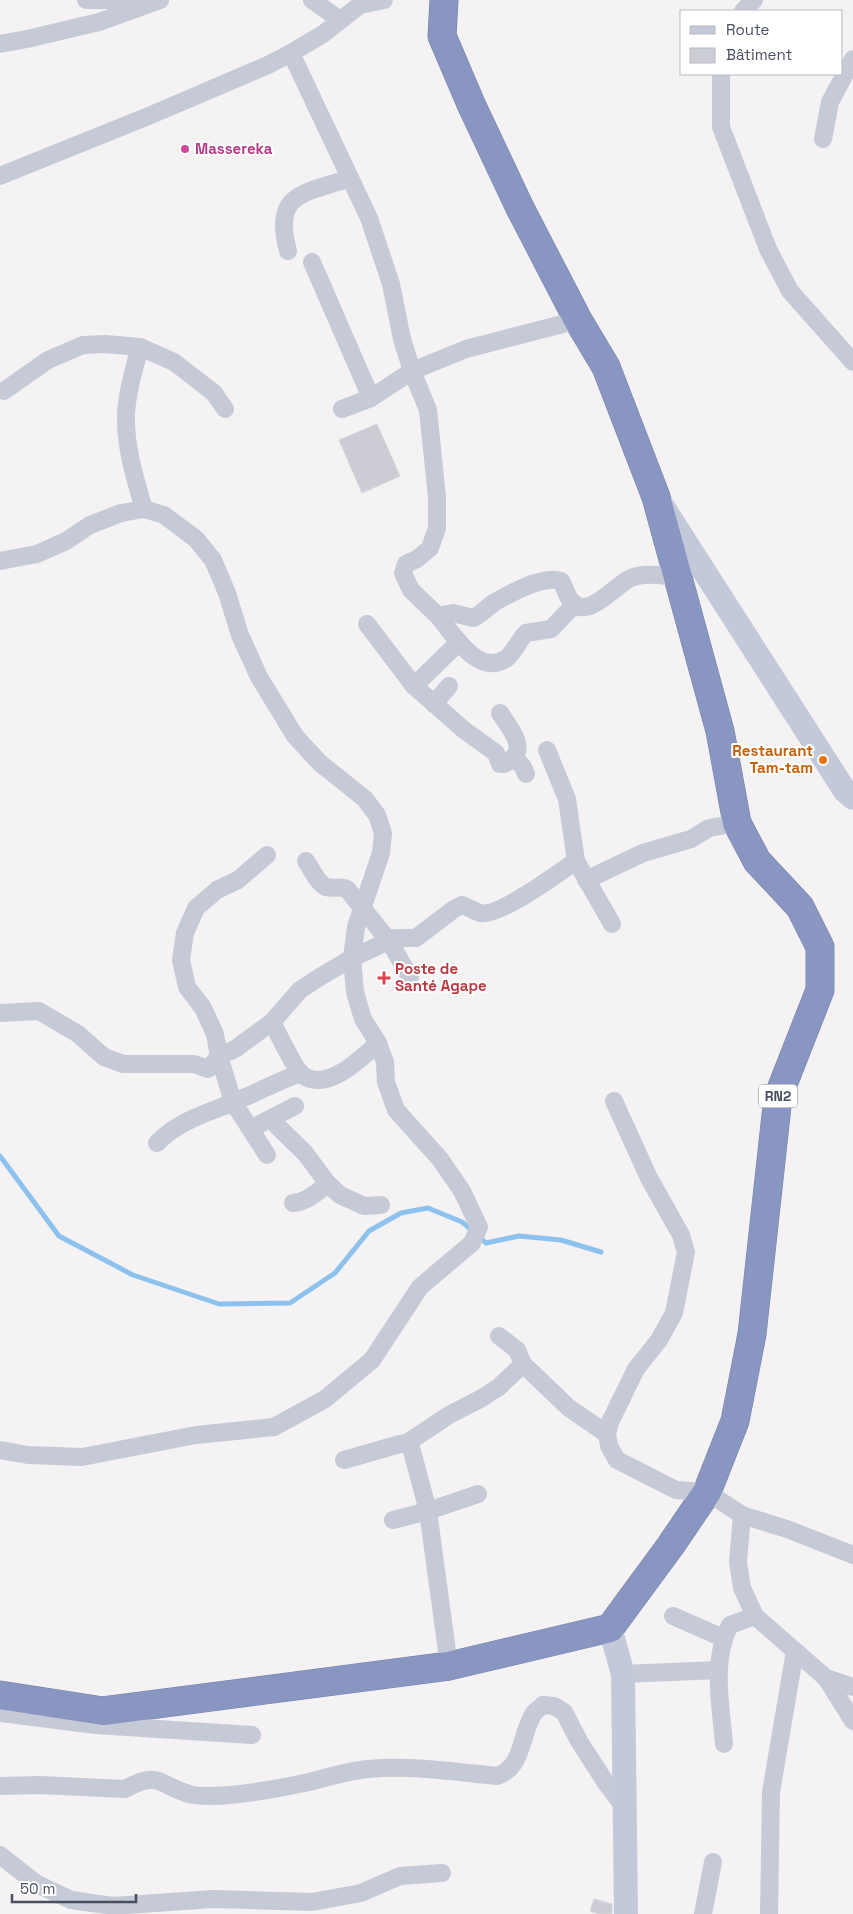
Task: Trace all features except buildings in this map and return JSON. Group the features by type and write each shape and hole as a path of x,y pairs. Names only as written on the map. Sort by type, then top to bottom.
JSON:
{"highway":[{"name":"RN2","path":"444,0 442,36 520,208 578,320 606,366 656,497 720,731 737,823 757,861 800,907 820,946 820,990 778,1097 752,1334 735,1420 707,1492 610,1628"},
{"path":"0,1695 103,1711 449,1666 610,1628"}],"street":[{"path":"86,0 126,0"},
{"path":"0,44 99,22 160,0"},
{"path":"312,0 340,20"},
{"path":"0,176 151,115 292,53 360,5 384,0"},
{"path":"744,10 754,0"},
{"path":"292,53 369,218 391,284 402,339 412,371 428,410 438,497 437,528 430,548 417,559 406,564 402,573 411,590 438,616 459,642 480,662 492,664 509,657 526,632 551,629 575,604"},
{"path":"823,139 830,102 853,59"},
{"path":"721,75 722,126 768,248 790,291 853,362"},
{"path":"288,251 283,227 287,205 298,196 350,178"},
{"path":"312,262 371,398"},
{"path":"342,409 371,398 412,371 466,349 578,320"},
{"path":"4,391 48,360 83,345 105,344 140,347 174,362 214,393 225,409"},
{"path":"140,347 132,375 126,415 131,466 144,509"},
{"path":"656,497 845,791 853,798"},
{"path":"0,561 37,554 66,541 90,525 121,513 144,509 164,515 196,539 213,560 227,593 240,635 259,677 296,736 320,763 365,798 377,815 383,833 380,853 356,927 352,958 355,992 364,1019 378,1043 385,1062 386,1082 396,1110 440,1159 462,1191 475,1235 420,1287 372,1360 325,1399 274,1427 196,1435 82,1458 0,1450"},
{"path":"438,616 459,614 473,618 494,603 510,595 533,584 554,579 561,581 570,599 581,607 592,606 630,578 648,575 678,577"},
{"path":"367,624 414,686 464,730 496,753 500,764 504,764 514,757 517,751 515,737 500,713"},
{"path":"414,686 459,642"},
{"path":"434,704 449,686"},
{"path":"547,750 567,799 576,860 612,924"},
{"path":"514,757 524,767 526,774"},
{"path":"586,880 643,853 691,839 709,828 737,823"},
{"path":"267,1155 233,1102 219,1056 215,1034 210,1021 187,987 181,960 185,933 196,908 217,890 238,880 268,856"},
{"path":"0,1013 39,1012 78,1034 104,1057 123,1064 194,1064 208,1069 219,1056 235,1050 272,1022 300,990 352,958 395,938 416,938 462,905 481,913 494,912 537,888 576,860"},
{"path":"306,861 321,884 326,887 342,887 346,889 389,941 410,977"},
{"path":"272,1022 300,1073 316,1081 331,1078 353,1065 378,1043"},
{"path":"157,1143 167,1132 185,1121 300,1073"},
{"path":"614,1101 649,1178 681,1235 686,1252 674,1313 659,1340 636,1369 610,1422 608,1434 610,1446 617,1460 676,1490 707,1492 742,1515 787,1529 853,1555"},
{"path":"250,1129 295,1106"},
{"path":"270,1119 305,1153 328,1184 340,1195 364,1206 381,1205"},
{"path":"293,1203 309,1198 328,1184"},
{"path":"499,1336 517,1350 523,1364 569,1408 608,1434"},
{"path":"344,1460 407,1443 449,1415 490,1392 523,1364"},
{"path":"407,1443 412,1451 428,1511 449,1666"},
{"path":"393,1520 428,1511 478,1494"},
{"path":"742,1515 738,1562 742,1588 755,1616 826,1678 853,1721"},
{"path":"674,1616 723,1638"},
{"path":"724,1744 719,1670 723,1638 730,1625 755,1616"},
{"path":"610,1628 623,1674 626,1914"},
{"path":"770,1914 771,1792 795,1651"},
{"path":"623,1674 719,1670"},
{"path":"826,1678 853,1687"},
{"path":"0,1786 40,1785 125,1789 149,1780 159,1780 190,1794 210,1796 261,1792 348,1772 370,1769 416,1768 497,1776 507,1773 514,1766 534,1713 543,1705 554,1706 564,1712 579,1741 606,1783 625,1808"},
{"path":"0,1713 96,1725 252,1735"},
{"path":"0,1855 38,1884 71,1900 114,1906 213,1900 312,1902 361,1893 400,1876 442,1872"},
{"path":"703,1914 713,1862"}],"waterway":[{"path":"0,1156 59,1236 133,1275 219,1304 290,1303 335,1273 369,1231 401,1213 428,1208 462,1222 473,1231"},
{"path":"479,1237 486,1243 519,1236 561,1240 601,1252"}],"place":[{"name":"Massereka","path":"185,149"},
{"name":"Restaurant Tam-tam","path":"823,760"},
{"name":"Poste de Santé Agape","path":"384,978"}]}
